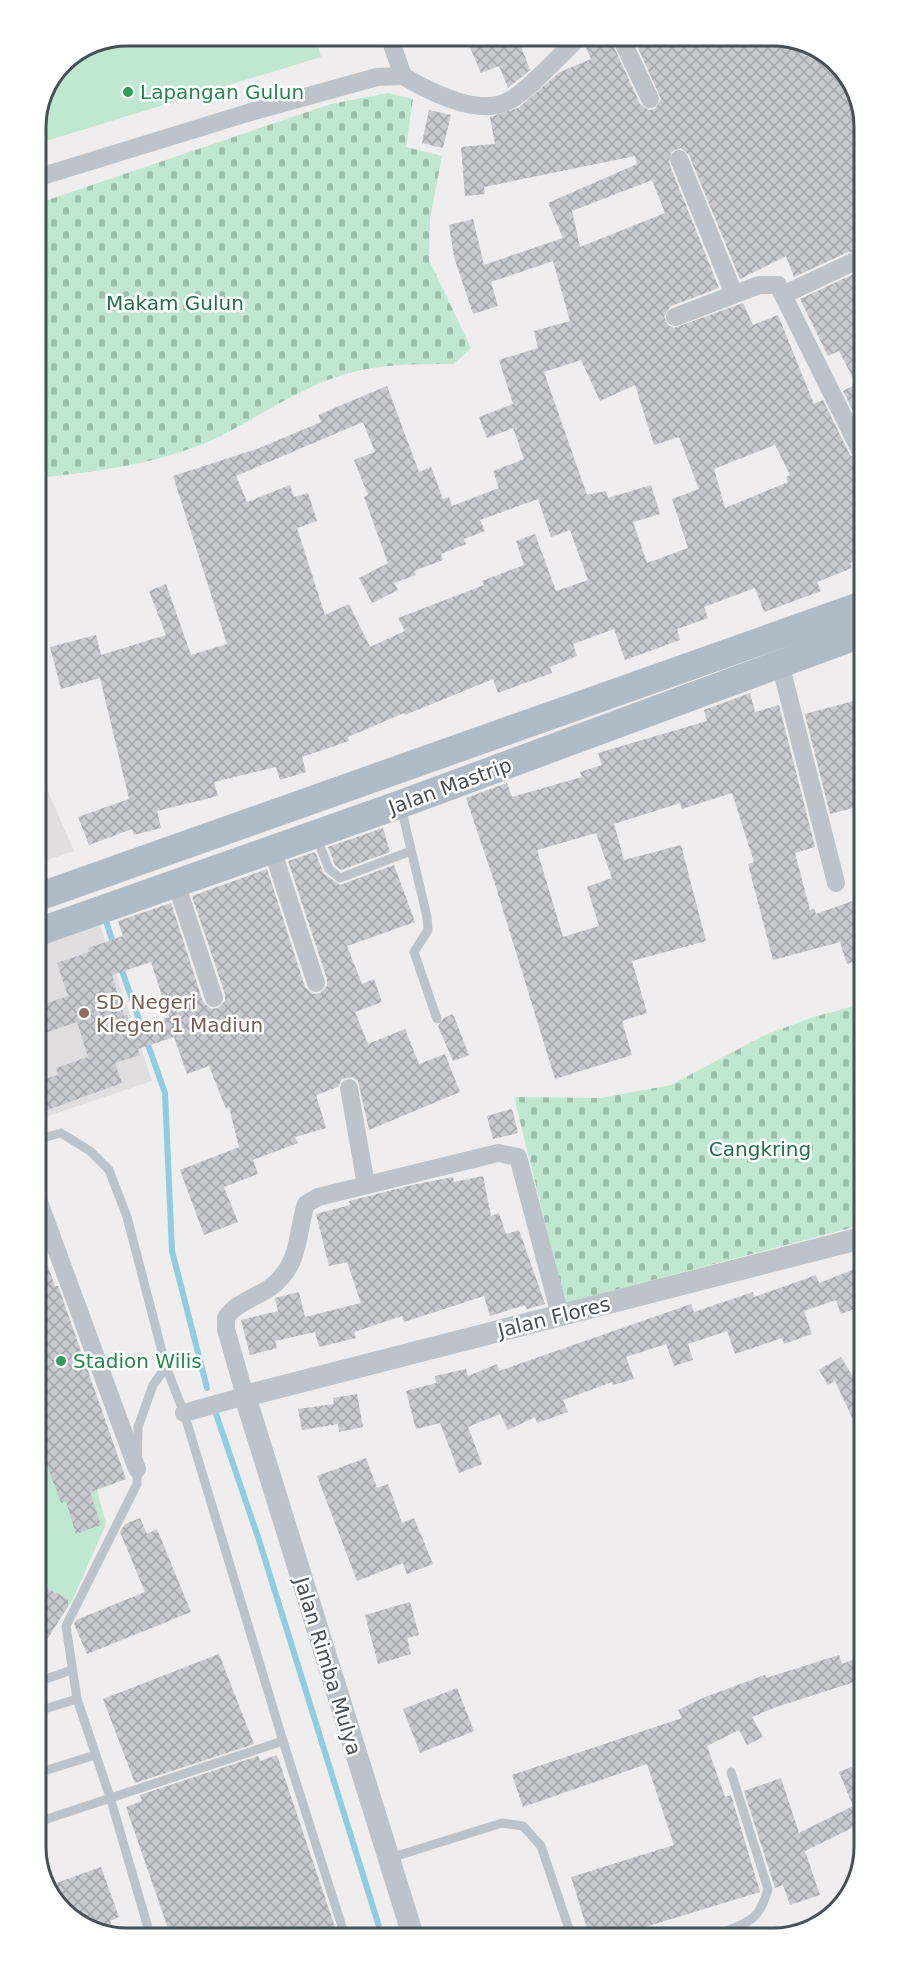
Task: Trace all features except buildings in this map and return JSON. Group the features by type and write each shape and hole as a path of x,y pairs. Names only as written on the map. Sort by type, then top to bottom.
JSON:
{"main road":[{"name":"Jalan Mastrip","path":"47,894 854,608"},
{"name":"Jalan Mastrip","path":"47,929 401,804 854,637"},
{"path":"650,681 661,708"}],"street":[{"path":"393,47 403,76"},
{"path":"47,175 276,105 377,77 403,76 427,90 464,103 500,105 522,91 568,47"},
{"path":"625,47 650,99"},
{"path":"679,159 734,294"},
{"path":"785,294 853,262"},
{"path":"675,317 759,285 778,285 785,294 854,438"},
{"path":"780,663 836,883"},
{"path":"272,849 316,983"},
{"path":"176,883 214,998"},
{"path":"349,1088 366,1185"},
{"path":"186,1413 243,1396 226,1329 226,1318 237,1306 269,1288 288,1269 302,1233 306,1204 318,1197 498,1153 518,1157 560,1315"},
{"path":"47,1224 137,1470"},
{"name":"Jalan Flores","path":"243,1396 854,1240"},
{"name":"Jalan Rimba Mulya","path":"243,1396 410,1927"}],"lane":[{"path":"401,804 428,930 414,952 437,1020"},
{"path":"315,834 329,869 340,878 411,851"},
{"path":"47,1137 61,1133 90,1151 109,1170 127,1217 166,1366 186,1413 283,1741 342,1927"},
{"path":"148,1927 110,1797 77,1699 66,1626 137,1484 138,1427 153,1385 166,1366"},
{"path":"47,1679 72,1670"},
{"path":"47,1708 77,1699"},
{"path":"47,1819 283,1741"},
{"path":"47,1770 95,1755"},
{"path":"731,1772 768,1889 763,1908 751,1922 735,1928"},
{"path":"387,1858 502,1823 524,1826 541,1846 569,1928"}],"shaded area":[{"path":"47,790 74,851 47,860"},
{"name":"SD Negeri Klegen 1 Madiun","path":"99,922 152,1081 47,1116 47,941"}],"green space":[{"name":"Lapangan Gulun","path":"318,47 321,57 47,141 49,106 60,82 82,60 111,48"},
{"name":"Makam Gulun","path":"388,93 413,99 406,147 442,156 430,219 429,260 471,348 454,364 395,365 341,375 289,398 219,437 170,455 114,468 47,477 47,200 331,104"},
{"name":"Cangkring","path":"854,1006 854,1227 565,1303 514,1097 601,1098 671,1085 761,1037 810,1018"},
{"name":"Stadion Wilis","path":"47,1265 126,1479 97,1490 106,1524 72,1601 47,1638"}],"waterway":[{"path":"106,921 114,946"},
{"path":"120,965 165,1093 172,1251 207,1388"},
{"path":"214,1408 259,1540 379,1927"}],"place":[{"name":"Lapangan Gulun","path":"128,92"},
{"name":"SD Negeri Klegen 1 Madiun","path":"84,1013"},
{"name":"Stadion Wilis","path":"61,1361"}]}
